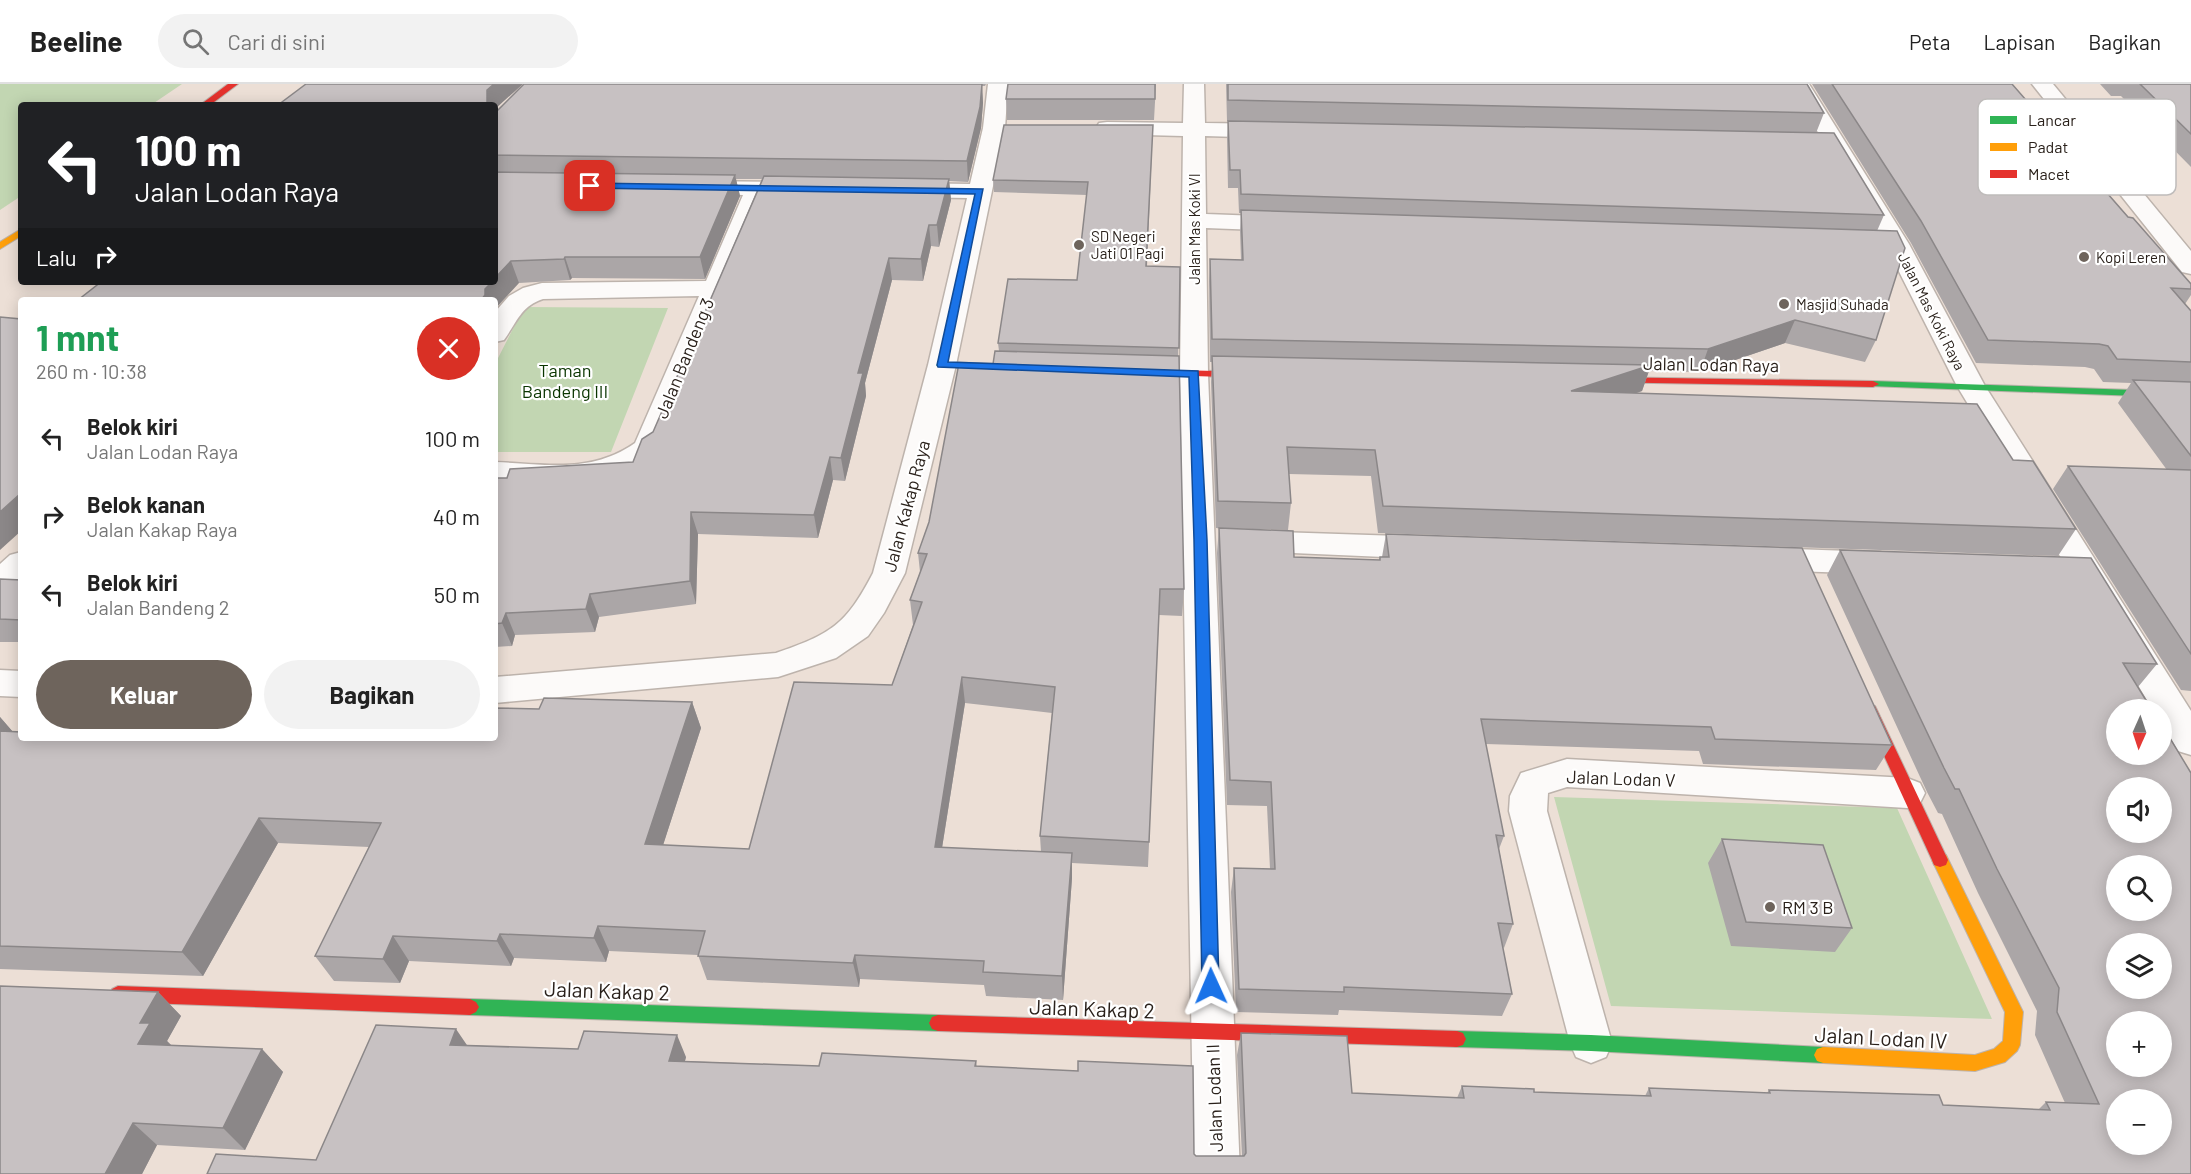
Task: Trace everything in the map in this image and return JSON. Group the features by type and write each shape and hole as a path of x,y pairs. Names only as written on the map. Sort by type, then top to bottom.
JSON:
{"street":[{"path":"208,102 234,84"},
{"name":"Jalan Mas Koki VI","path":"1194,84 1194,374"},
{"name":"Jalan Mas Koki Raya","path":"1799,84 1822,143 1886,243 1971,386 2191,741"},
{"path":"2042,84 2054,99"},
{"name":"Jalan Kakap Raya","path":"498,690 778,665 824,649 856,628 873,606 889,573 942,365 980,191 1006,128 989,91"},
{"path":"1088,128 1289,131"},
{"path":"674,187 827,189"},
{"name":"Jalan Bandeng 3","path":"498,471 586,474 606,471 634,460 647,448 757,189"},
{"path":"886,190 980,191"},
{"path":"2132,195 2191,267"},
{"path":"1195,221 1314,225"},
{"path":"0,246 18,234"},
{"name":"Jalan Bandeng 3","path":"498,329 513,303 531,294 552,290 713,288"},
{"path":"942,365 1022,368"},
{"path":"1126,371 1266,375"},
{"name":"Jalan Lodan II","path":"1194,374 1201,540 1217,1174"},
{"name":"Jalan Lodan Raya","path":"1588,380 1971,386 2191,395"},
{"path":"1201,540 1460,549"},
{"path":"1732,558 1805,566 1908,564"},
{"path":"0,582 18,566"},
{"path":"2050,568 2085,570"},
{"path":"0,683 18,684"},
{"name":"Jalan Lodan IV","path":"1212,1033 1591,1043 1975,1062 1999,1056 2011,1044 2014,1012 1907,793 1864,698"},
{"name":"Jalan Lodan V","path":"1591,1043 1528,811 1528,796 1534,783 1567,773 1907,793"},
{"name":"Jalan Kakap 2","path":"110,993 1212,1033"}],"green space":[{"path":"0,84 182,84 155,102 18,102 18,198 0,210"},
{"name":"Taman Bandeng III","path":"524,307 668,308 611,452 498,452 498,358"},
{"path":"1554,797 1897,808 1992,1019 1611,1006"}],"building":[{"path":"306,84 494,84 487,90 487,102 282,102"},
{"path":"524,84 982,84 980,107 967,161 498,155 498,110"},
{"path":"1008,84 1155,84 1155,99 1006,99"},
{"path":"1228,84 1807,84 1824,113 1228,100"},
{"path":"1832,84 2012,84 2025,99 1978,99 1978,195 2109,195 2128,217 2133,218 2191,284 2191,289 2171,288 2191,311 2191,362 2117,359 2108,346 2099,344 1988,340 1921,221"},
{"path":"2140,84 2191,84 2191,134 2176,119 2176,99 2155,99"},
{"path":"1228,121 1834,133 1884,215 1241,194 1240,170 1230,170"},
{"name":"SD Negeri Jati 01 Pagi","path":"1004,125 1153,125 1146,266 1180,267 1179,348 998,343 1008,279 1077,280 1088,182 993,180"},
{"path":"498,172 735,175 700,257 565,257 564,259 511,261 498,275"},
{"path":"764,176 949,179 937,225 929,225 921,259 889,258 858,373 863,373 841,458 830,457 814,515 691,512 690,581 590,594 586,609 506,613 502,623 498,624 498,478 507,478 510,469 633,462 642,439 653,432"},
{"path":"1241,210 1897,231 1905,248 1876,340 1795,320 1708,349 1212,339 1210,259 1243,260"},
{"path":"97,285 489,285 485,289 483,297 82,297"},
{"path":"0,317 18,319 18,496 0,512"},
{"path":"995,351 1179,356 1184,589 1160,589 1149,842 1040,836 1055,687 962,677 935,847 1072,853 1062,976 983,972 984,961 855,955 853,963 698,956 705,931 598,926 594,938 500,934 497,941 393,936 383,959 315,956 381,823 259,818 182,952 0,946 0,731 18,732 18,741 498,741 498,708 539,709 544,698 692,702 645,844 749,849 794,682 892,685 922,602 910,600 927,554 918,553 929,522 959,363 993,364"},
{"path":"1212,356 1651,365 1571,391 1977,404 2013,460 2033,461 2076,529 1383,506 1375,450 1287,447 1291,503 1218,501"},
{"path":"2133,380 2191,382 2191,456"},
{"path":"2068,466 2191,470 2191,654"},
{"path":"1219,528 1293,531 1294,557 1380,560 1380,557 1389,557 1386,534 1802,548 1892,745 1715,739 1711,727 1481,719 1504,836 1496,835 1513,924 1498,923 1512,994 1344,987 1344,992 1239,989 1234,868 1275,869 1271,782 1230,780"},
{"path":"1840,550 2091,558 2157,664 2123,663 2145,699 2106,699 2106,765 2172,765 2172,742 2191,773 2191,1174 207,1174 216,1154 316,1160 376,1025 456,1029 450,1045 578,1049 584,1031 677,1035 669,1061 819,1066 822,1053 976,1061 975,1066 1078,1071 1078,1061 1193,1066 1194,1154 1196,1156 1244,1156 1246,1153 1241,1033 1347,1036 1352,1093 1464,1098 1462,1086 1534,1089 1534,1092 1651,1096 1649,1088 1770,1093 1769,1090 1939,1095 1943,1105 2050,1110 2046,1102 2099,1104 2057,1012 2059,988 1997,869 1959,789 1955,789"},
{"path":"0,579 18,580 18,620 0,619"},
{"path":"1722,839 1823,845 1852,928 1746,922"},
{"path":"0,986 158,992 140,1023 150,1023 138,1044 262,1049 223,1128 133,1123 105,1174 0,1174"}],"traffic: fast":[{"path":"942,365 1003,367"},
{"path":"1873,384 2191,395"},
{"path":"470,1007 938,1023"},
{"path":"1457,1039 1591,1043 1823,1055"}],"traffic: slow":[{"path":"0,246 18,234"},
{"path":"1823,1055 1975,1063 1999,1056 2011,1045 2014,1012 1940,860"}],"traffic: jam":[{"path":"208,102 234,84"},
{"path":"1136,372 1255,375"},
{"path":"1601,380 1873,384"},
{"path":"1870,710 1940,860"},
{"path":"118,994 470,1007"},
{"path":"938,1023 1457,1039"}],"place":[{"name":"SD Negeri Jati 01 Pagi","path":"1079,245"},
{"name":"Kopi Leren","path":"2084,257"},
{"name":"Masjid Suhada","path":"1784,304"},
{"name":"RM 3 B","path":"1770,907"}],"route":[{"path":"590,186 980,191 942,365 1194,374 1201,540 1211,986"}]}
